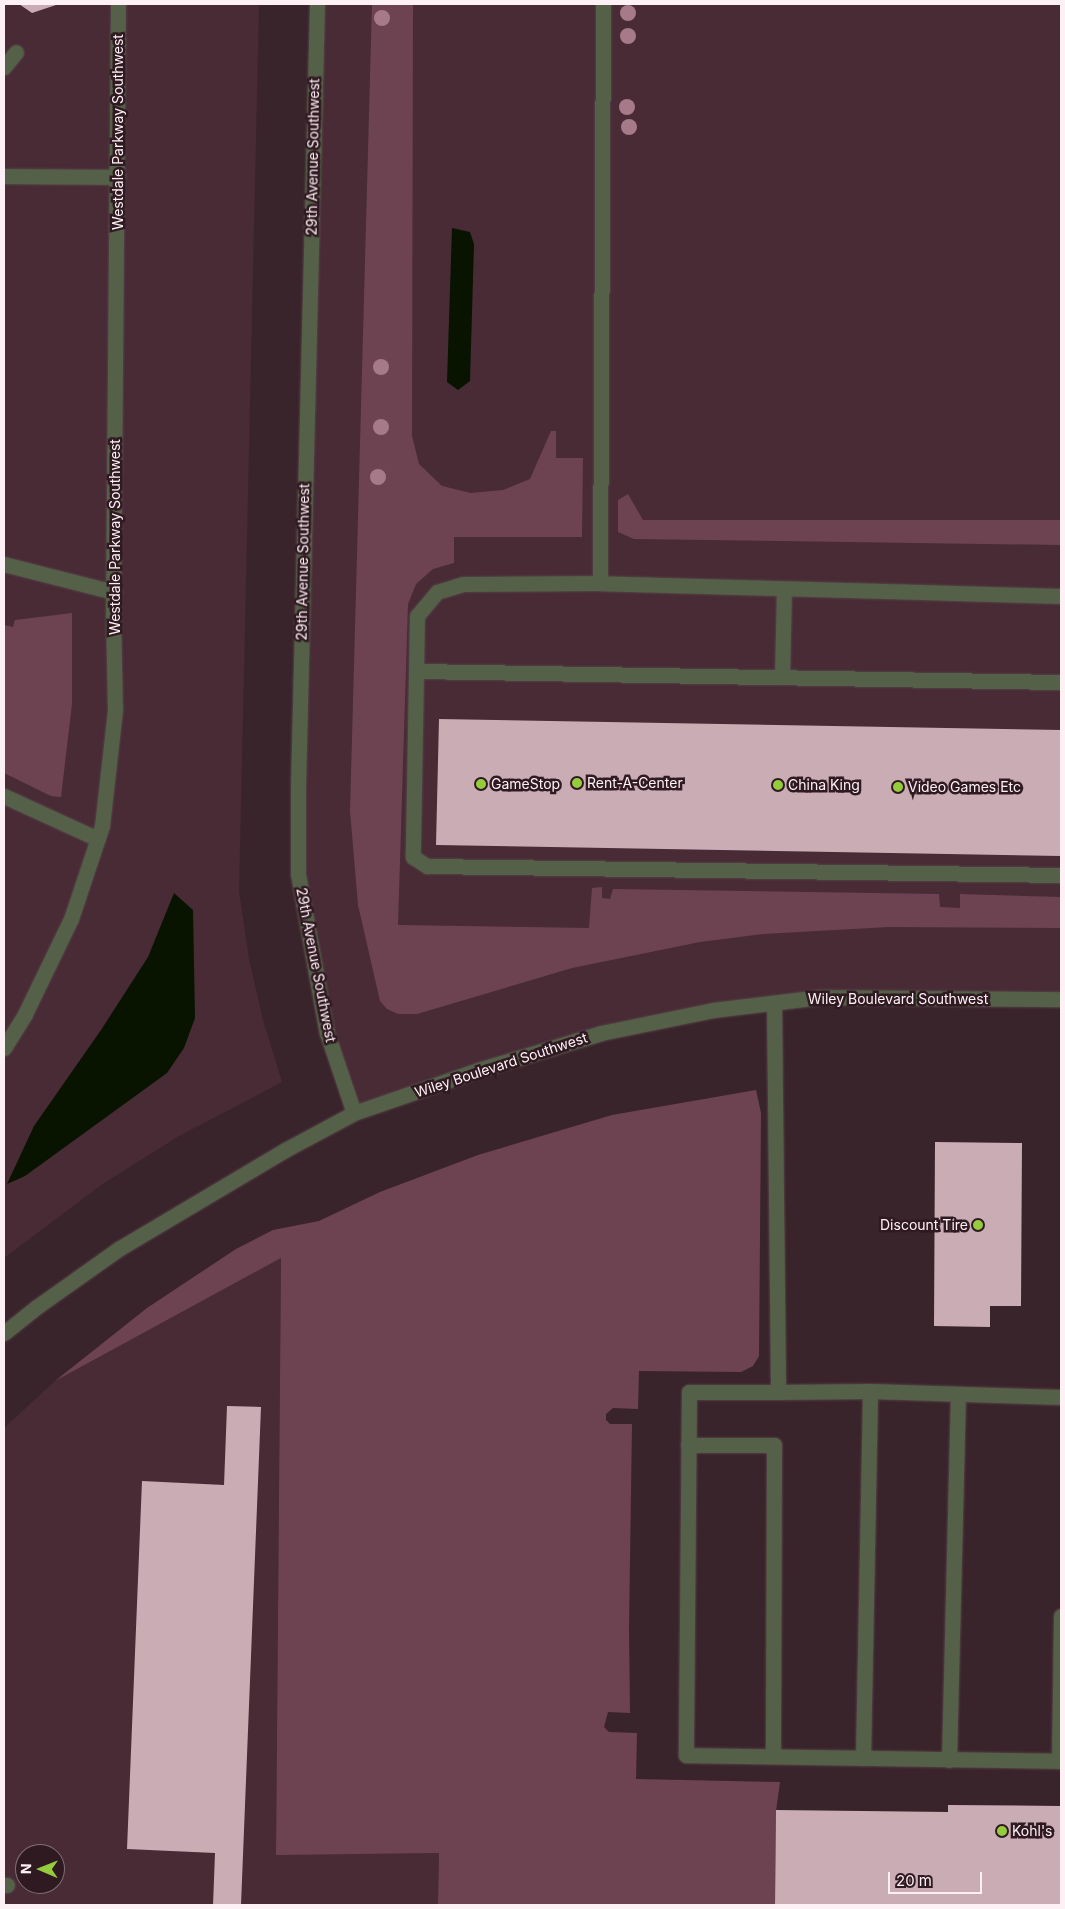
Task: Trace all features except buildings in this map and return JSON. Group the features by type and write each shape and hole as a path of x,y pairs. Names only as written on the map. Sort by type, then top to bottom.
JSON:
{"street":[{"name":"Westdale Parkway Southwest","path":"4,1048 25,1014 71,919 98,839 102,826 115,710 114,592 118,4"},
{"name":"29th Avenue Southwest","path":"317,4 298,788 298,874 327,1033 354,1113"},
{"path":"600,583 603,4"},
{"path":"4,67 16,52"},
{"path":"4,176 118,177"},
{"path":"4,564 114,592"},
{"path":"1061,596 600,583 463,584 437,592 417,616 412,857 426,866 1061,875"},
{"path":"782,677 784,588"},
{"path":"416,671 1061,682"},
{"path":"6,802 98,839"},
{"name":"Wiley Boulevard Southwest","path":"4,1333 38,1306 120,1248 285,1150 354,1113 478,1070 601,1033 713,1010 820,997 1061,999"},
{"path":"774,1003 778,1392"},
{"path":"1061,1397 870,1392 689,1392 686,1755 1060,1761 1061,1616"},
{"path":"863,1758 870,1392"},
{"path":"949,1760 958,1394"},
{"path":"688,1445 774,1445 773,1756"}],"shaded area":[{"path":"4,4 259,4 239,891 249,959 263,1020 282,1082 179,1136 101,1185 4,1258"},
{"path":"317,4 1061,4 1061,999 820,997 601,1033 354,1113 311,948 298,787"},
{"path":"372,4 413,4 412,436 419,464 442,486 471,493 503,490 530,479 551,431 556,431 556,458 583,458 582,537 454,537 454,563 433,569 416,584 408,604 398,925 589,928 592,888 602,887 602,898 610,899 613,889 939,894 940,907 960,908 960,894 1061,897 1061,928 889,927 763,934 700,942 572,968 417,1014 398,1014 387,1009 380,1001 358,905 350,811"},
{"path":"452,228 470,232 474,244 470,381 458,390 447,382"},
{"path":"628,494 643,520 1061,520 1061,545 634,539 618,532 618,500"},
{"path":"72,613 72,704 61,797 51,796 4,773 4,625 13,627 15,620"},
{"path":"174,893 193,910 195,1018 184,1048 167,1073 25,1176 7,1184 34,1126 101,1030 148,957"},
{"path":"756,1090 761,1113 759,1356 753,1366 741,1372 639,1371 638,1409 613,1408 606,1414 606,1420 610,1424 632,1424 629,1628 630,1713 608,1712 604,1727 609,1732 637,1733 636,1779 780,1782 776,1811 775,1905 438,1905 439,1853 276,1855 281,1258 55,1381 147,1308 236,1249 273,1230 319,1221 380,1192 478,1155 612,1115"},
{"path":"281,1257 276,1854 439,1853 438,1905 4,1905 4,1428 55,1381"}],"place":[{"name":"Rent-A-Center","path":"577,783"},
{"name":"GameStop","path":"481,784"},
{"name":"China King","path":"778,785"},
{"name":"Video Games Etc","path":"898,787"},
{"name":"Discount Tire","path":"978,1225"},
{"name":"Kohl's","path":"1002,1831"}]}
